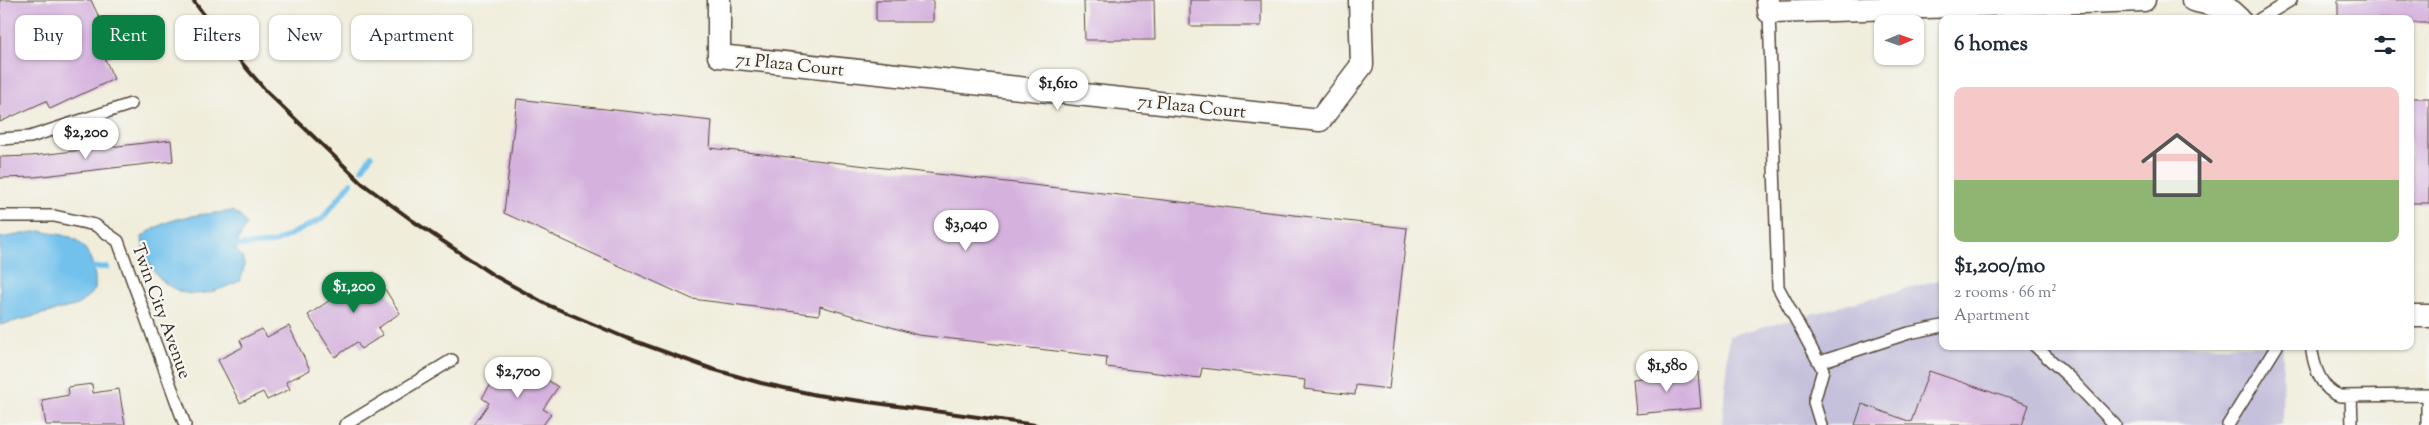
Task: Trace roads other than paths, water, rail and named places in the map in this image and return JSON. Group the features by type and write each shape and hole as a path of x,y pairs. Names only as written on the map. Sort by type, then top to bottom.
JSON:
{"street":[{"name":"71 Plaza Court","path":"719,0 719,56 1320,120 1362,65 1360,0"},
{"path":"1769,6 2144,0"},
{"path":"2193,0 2227,8 2235,15"},
{"path":"2414,316 2429,316"}],"lane":[{"path":"2267,15 2291,0"},
{"path":"1769,6 1778,288 1823,370 1822,380 1814,402 1822,425"},
{"path":"0,139 30,137 131,104"},
{"name":"Twin City Avenue","path":"0,216 54,216 95,225 118,241 185,425"},
{"path":"1820,362 1910,333 1939,327"},
{"path":"2039,350 2071,379 2115,425"},
{"path":"2228,425 2275,350"},
{"path":"2312,350 2319,377 2326,388 2340,396 2428,396 2427,425"},
{"path":"345,425 452,360"},
{"path":"2351,396 2352,425"}],"water":[{"path":"233,211 243,219 246,225 236,250 242,257 244,264 240,281 201,294 184,293 165,283 151,267 143,247 142,237 152,230 163,224 185,217"},
{"path":"40,231 70,237 83,246 91,259 95,275 95,290 78,305 0,325 0,238"}],"waterway":[{"path":"362,169 371,156"},
{"path":"231,246 273,243 322,219 351,183"},
{"path":"87,268 107,267"}],"railway":[{"path":"193,0 223,41 267,92 363,184 413,221 493,275 548,305 626,338 712,369 761,383 817,395 1036,425"}]}
